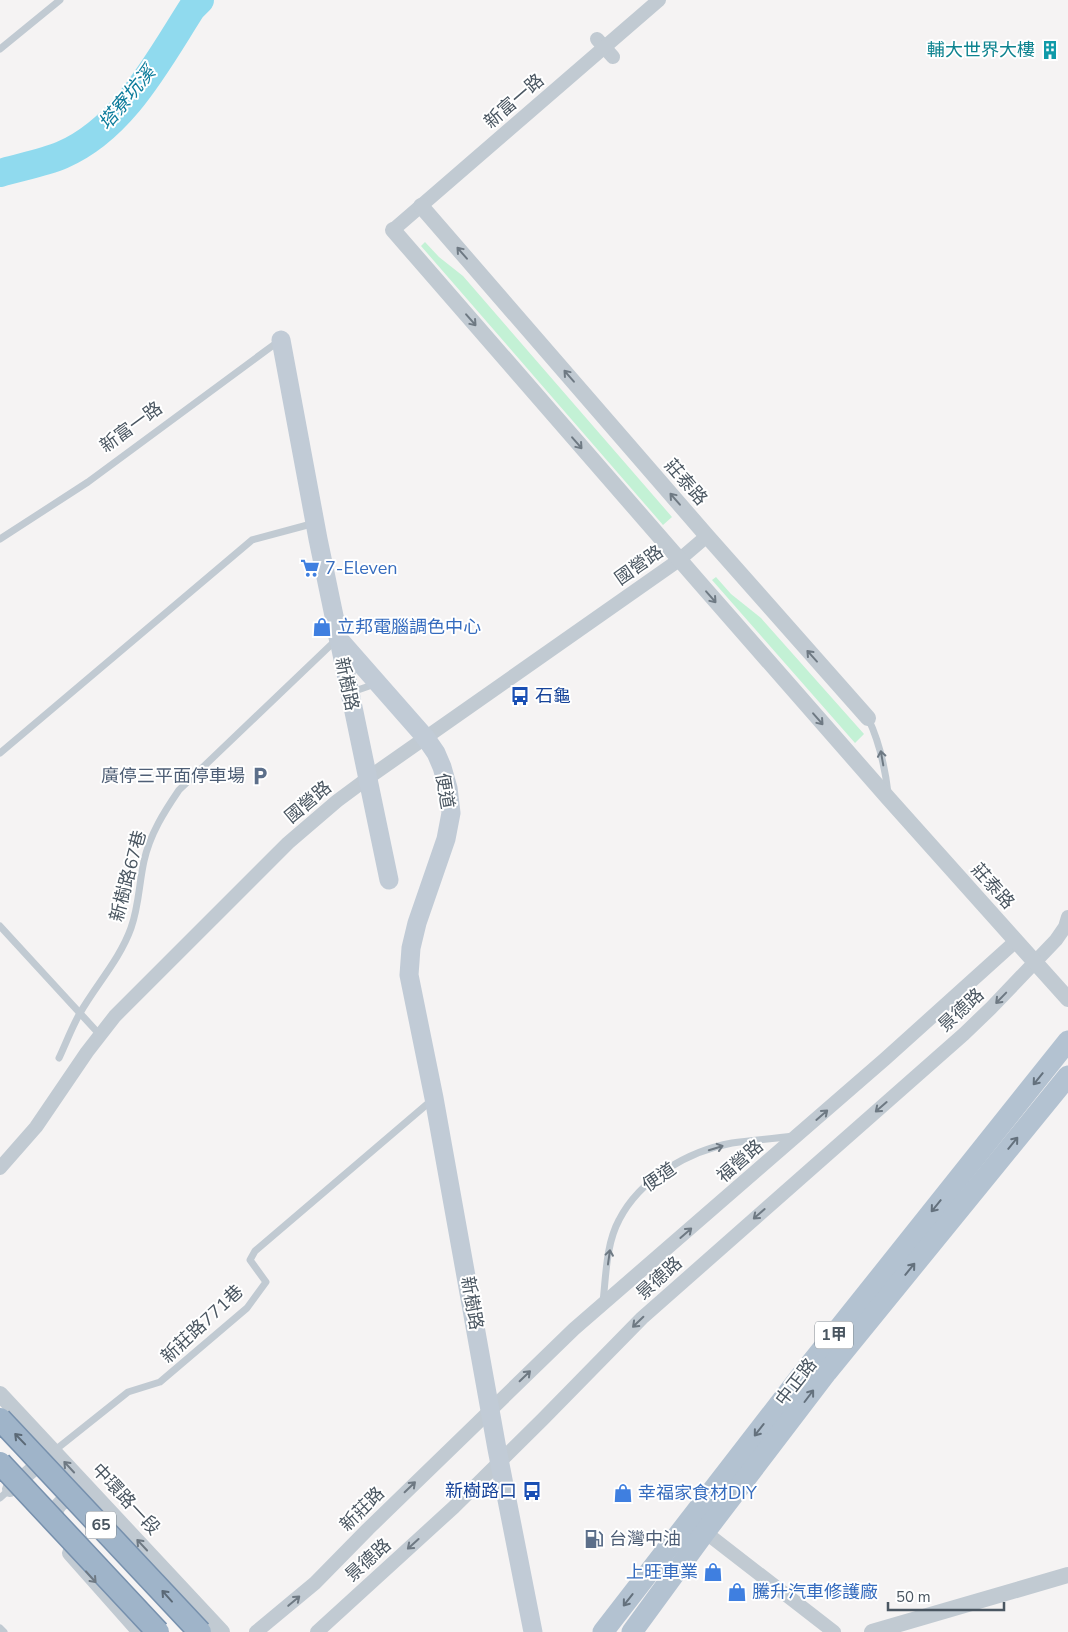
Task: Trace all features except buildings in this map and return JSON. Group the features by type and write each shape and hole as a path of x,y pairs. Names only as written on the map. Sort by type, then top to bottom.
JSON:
{"highway":[{"name":"65","path":"0,1419 200,1632"},
{"name":"65","path":"0,1463 158,1632"}],"main road":[{"name":"新樹路","path":"281,340 315,523 389,880"},
{"name":"便道","path":"338,638 425,737 442,767 448,788 451,813 446,839 417,923 411,948 409,975"},
{"name":"新樹路","path":"409,975 434,1098 500,1463 533,1632"},
{"name":"中正路","path":"603,1632 804,1372 1068,1041"},
{"name":"中正路","path":"632,1632 705,1532 827,1372 1068,1076"}],"street":[{"name":"新富一路","path":"393,230 659,0"},
{"name":"莊泰路","path":"421,206 707,536 868,718"},
{"name":"莊泰路","path":"393,230 679,560 1068,1000"},
{"name":"國營路","path":"0,1168 45,1115 100,1035 130,1001 288,843 336,802 368,778 679,560 707,536"},
{"path":"1034,962 1056,940 1065,927 1068,917"},
{"name":"福營路","path":"490,1409 574,1329 797,1136 1016,942"},
{"name":"景德路","path":"317,1632 500,1463 642,1318 964,1034 1018,981 1034,962"},
{"name":"中環路一段","path":"0,1394 222,1632"},
{"name":"新莊路","path":"256,1632 315,1583 373,1523 490,1409"},
{"path":"54,1451 3,1489 62,1544 140,1632"},
{"path":"62,1544 56,1529 55,1512 63,1501 74,1495 84,1496 89,1497 108,1509"},
{"path":"705,1532 834,1632"},
{"path":"872,1632 1068,1575"}],"lane":[{"path":"0,48 60,0"},
{"name":"新富一路","path":"0,539 88,482 281,340"},
{"path":"0,753 252,540 315,523"},
{"name":"新樹路67巷","path":"60,1058 80,1014 119,953 130,929 138,905 144,860 152,836 163,813 179,790 338,638"},
{"path":"349,693 378,683"},
{"name":"莊泰路","path":"868,718 877,737 882,754 889,799"},
{"path":"0,926 100,1035"},
{"name":"新莊路771巷","path":"54,1451 128,1392 160,1382 247,1308 266,1282 250,1260 255,1251 434,1098"},
{"name":"便道","path":"602,1305 613,1238 618,1221 635,1195 666,1169 700,1153 730,1144 797,1136"},
{"path":"0,1628 4,1632"}],"green space":[{"path":"425,242 439,257 463,276 672,517 663,525 421,246"},
{"path":"716,577 731,594 761,618 864,734 855,743 712,580"}],"waterway":[{"name":"塔寮坑溪","path":"0,173 62,155 84,143 103,129 137,92 192,8 200,0"}],"place":[{"name":"輔大世界大樓","path":"1050,50"},
{"name":"7-Eleven","path":"310,568"},
{"name":"立邦電腦調色中心","path":"322,627"},
{"name":"石龜","path":"520,696"},
{"name":"廣停三平面停車場","path":"260,776"},
{"name":"新樹路口","path":"532,1491"},
{"name":"幸福家食材DIY","path":"623,1493"},
{"name":"台灣中油","path":"594,1539"},
{"name":"上旺車業","path":"713,1572"},
{"name":"騰升汽車修護廠","path":"737,1592"}]}
